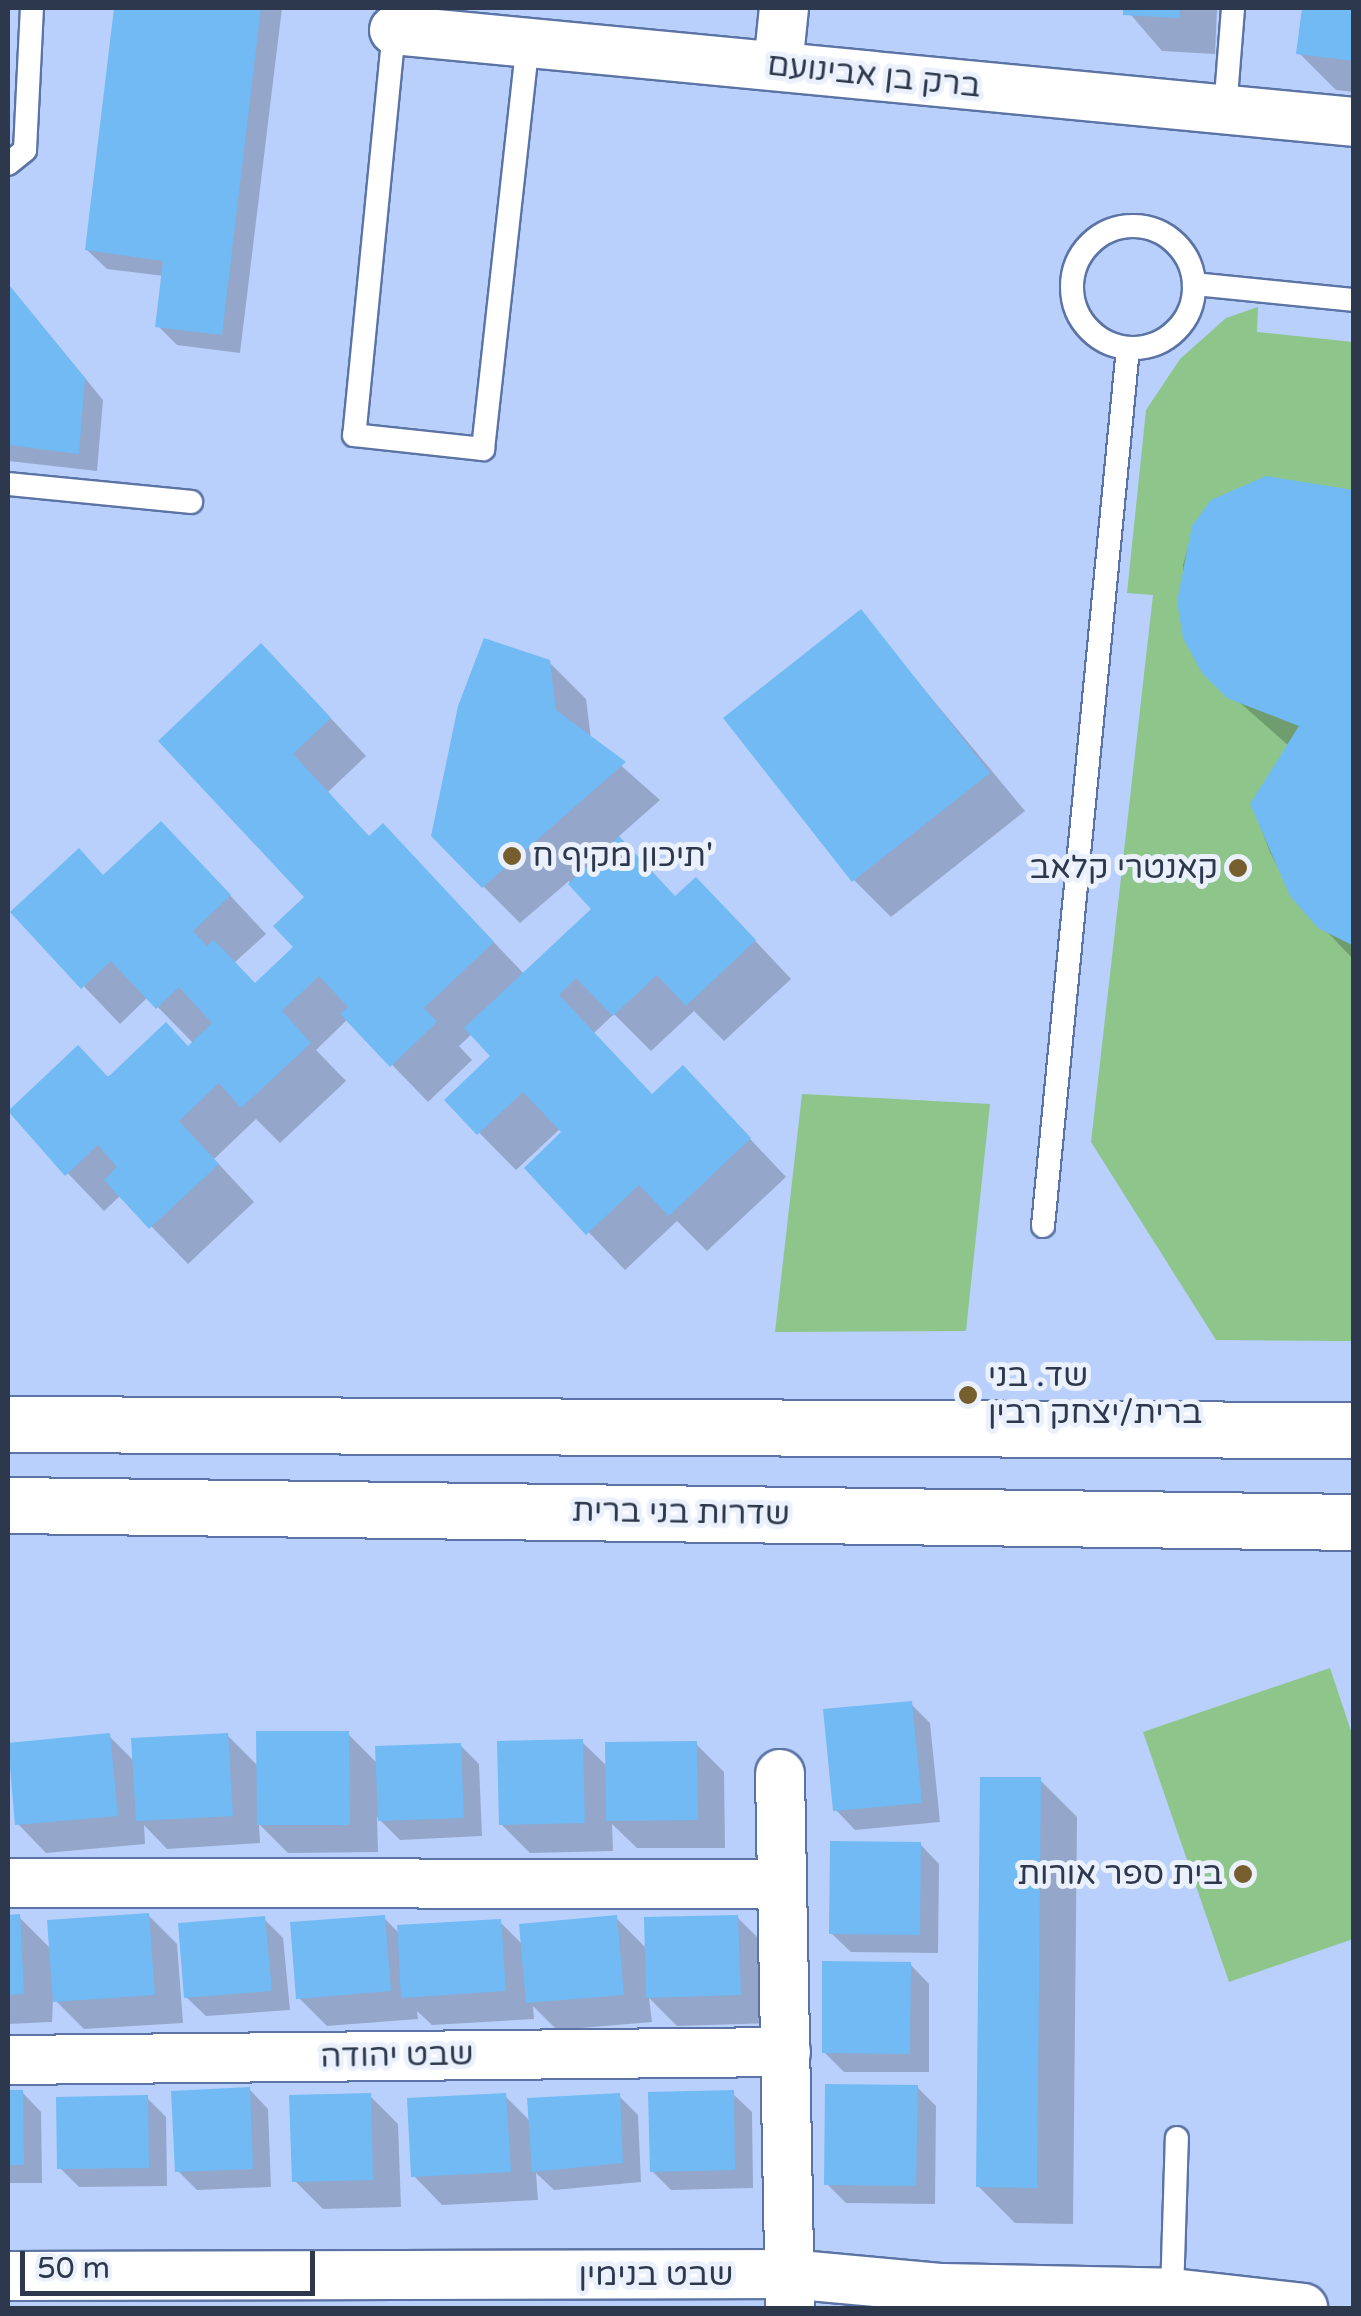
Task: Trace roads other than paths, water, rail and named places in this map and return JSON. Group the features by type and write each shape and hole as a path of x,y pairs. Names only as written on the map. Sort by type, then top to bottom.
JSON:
{"main road":[{"path":"8,1424 1354,1430"},
{"name":"שדרות בני ברית","path":"8,1504 1354,1522"}],"street":[{"path":"778,66 784,8"},
{"name":"ברק בן אבינועם","path":"394,30 1354,122"},
{"path":"780,1774 789,2292"},
{"path":"8,1883 780,1884"},
{"name":"שבט יהודה","path":"8,2060 786,2052"},
{"name":"שבט בנימין","path":"8,2276 789,2292 942,2288 1172,2293 1303,2308"}],"lane":[{"path":"8,164 24,150 32,8"},
{"path":"1224,110 1233,8"},
{"path":"394,30 354,435 484,449 528,42"},
{"path":"1122,227 1156,230 1183,251 1194,284 1192,304 1168,338 1128,348 1095,335 1075,306 1075,270 1092,242 1122,227"},
{"path":"1194,284 1354,300"},
{"path":"1043,1226 1128,348"},
{"path":"8,484 191,502"},
{"path":"1172,2293 1177,2138"}],"place":[{"name":"תיכון מקיף ח'","path":"512,856"},
{"name":"קאנטרי קלאב","path":"1238,868"},
{"name":"שד. בני ברית/יצחק רבין","path":"968,1395"},
{"name":"בית ספר אורות","path":"1243,1874"}]}
